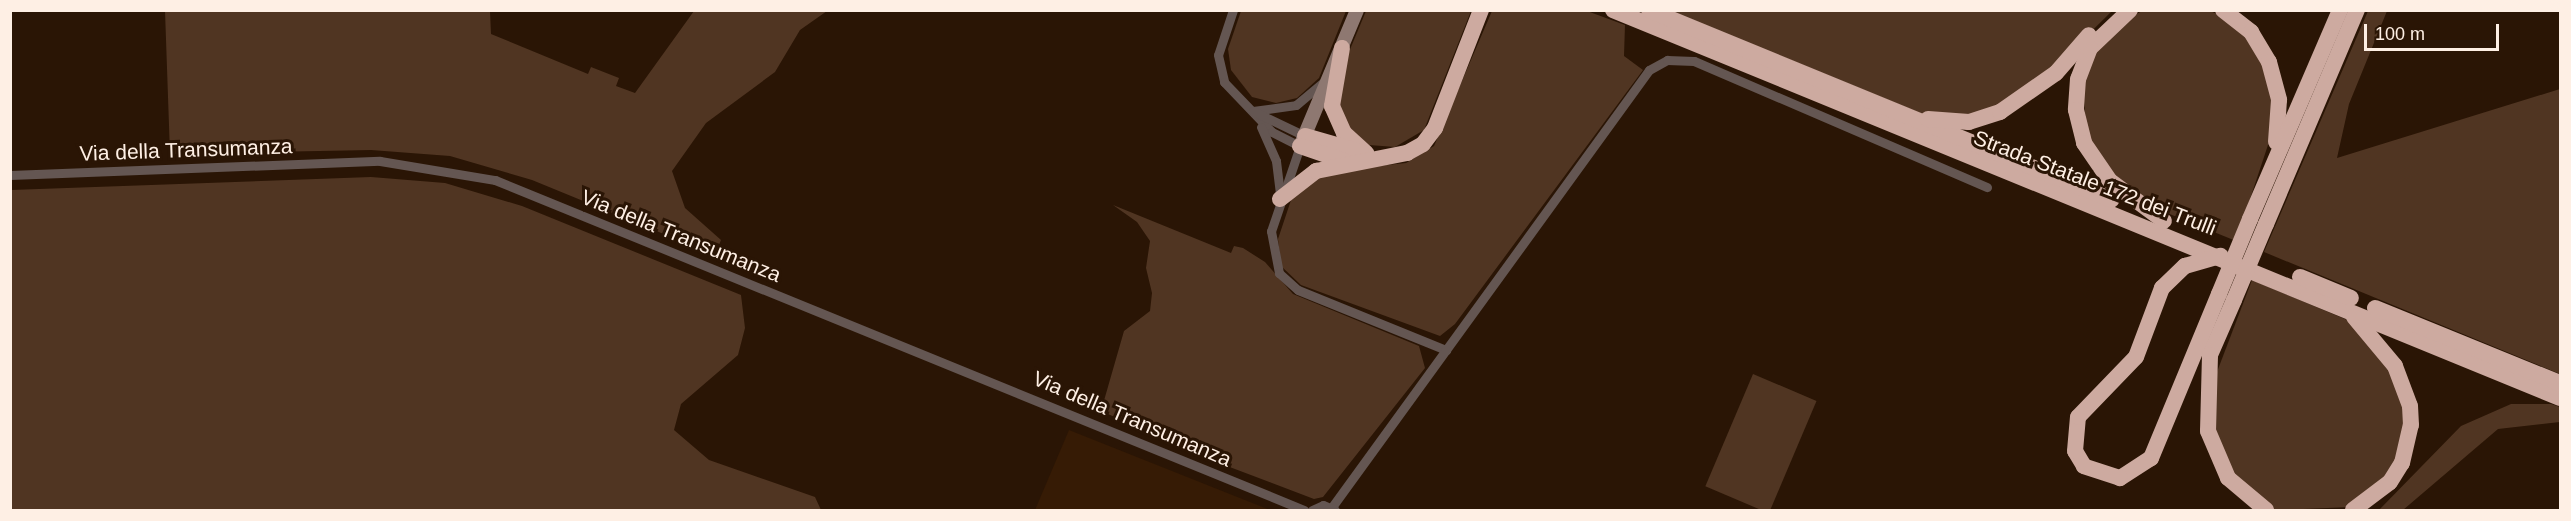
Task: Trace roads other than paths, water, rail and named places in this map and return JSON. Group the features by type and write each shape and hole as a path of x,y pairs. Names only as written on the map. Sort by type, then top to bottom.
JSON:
{"highway":[{"name":"Strada Statale 172 dei Trulli","path":"1613,10 1931,144 2222,256 2560,398"},
{"name":"Strada Statale 172 dei Trulli","path":"1649,10 2560,383"},
{"path":"1907,116 1969,122 2000,112 2056,73 2116,10"},
{"path":"2130,10 2090,48 2078,79 2076,110 2084,143 2110,181 2164,221"},
{"path":"2223,10 2260,43 2275,82 2277,138 2262,187 2258,221"},
{"path":"2262,187 2340,10"},
{"path":"2222,256 2185,266 2162,288 2136,357 2078,417 2075,451 2084,466 2120,478 2151,458 2357,10"},
{"path":"1280,200 1316,171 1347,162 1407,153 1429,138 1482,12"},
{"path":"1339,55 1332,106 1344,133 1366,153"},
{"path":"1302,141 1382,158"},
{"path":"1302,141 1347,162"},
{"path":"2227,297 2211,355 2208,431 2228,478 2266,510"},
{"path":"2319,297 2355,318 2381,344 2410,406 2402,463 2378,495 2353,510"}],"street":[{"path":"1233,10 1220,44 1219,67 1272,147 1280,200"},
{"path":"1357,10 1280,200 1270,245 1288,283 1446,350"},
{"path":"1250,111 1304,101 1339,55"},
{"path":"1312,510 1334,509 1649,70 1667,60 1694,61 1987,188"},
{"path":"1250,111 1302,141"},
{"name":"Via della Transumanza","path":"10,175 380,161 495,180 1304,510"}]}
